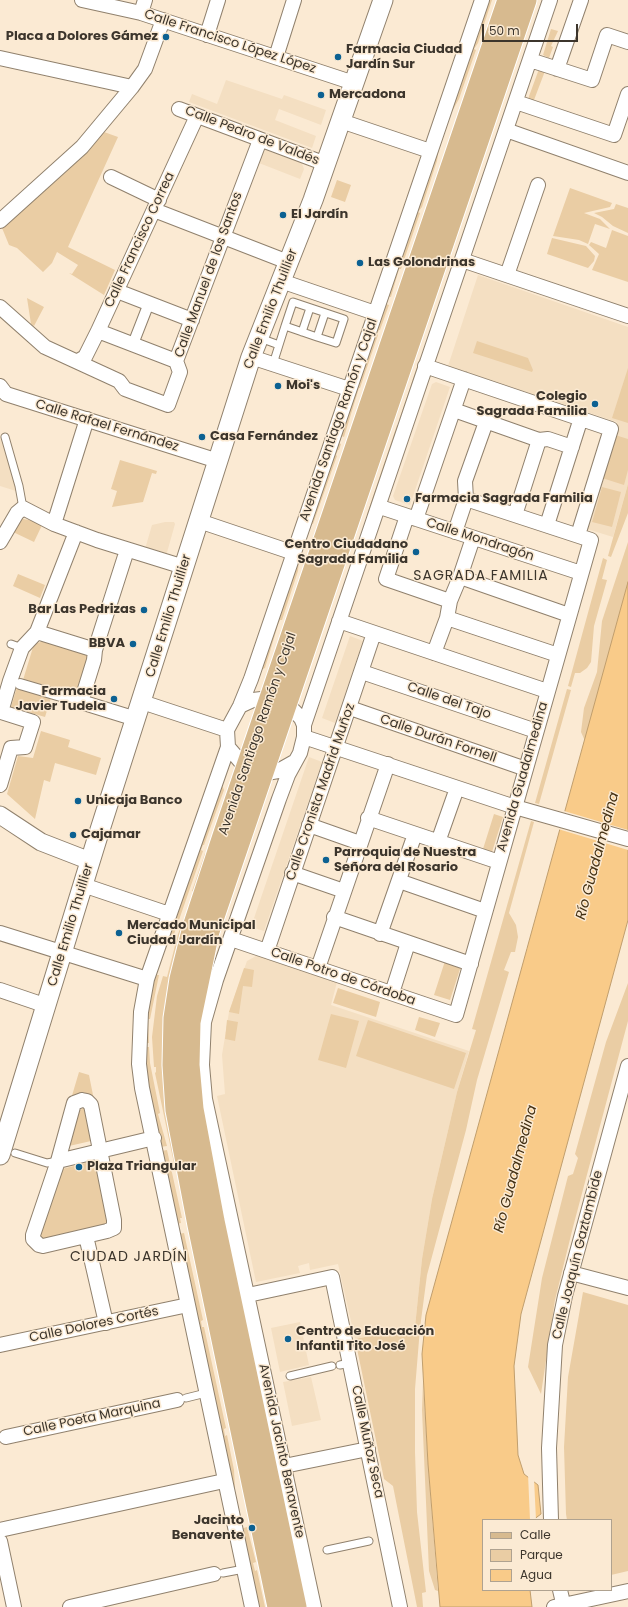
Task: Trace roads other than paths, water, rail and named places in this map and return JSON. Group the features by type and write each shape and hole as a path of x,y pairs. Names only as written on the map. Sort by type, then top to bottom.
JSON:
{"main road":[{"name":"Calle Emilio Thuillier","path":"7,1154 47,1006 90,861 251,357 326,164 383,0"},
{"name":"Avenida Santiago Ramón y Cajal","path":"278,701 412,286 508,0"},
{"name":"Avenida Santiago Ramón y Cajal","path":"231,1298 193,1109 189,1065 190,1022 209,931 253,771 526,0"},
{"path":"231,1298 278,1607"},
{"name":"Avenida Jacinto Benavente","path":"231,1298 296,1607"}],"street":[{"name":"Calle Francisco López López","path":"82,0 143,6 163,20 354,83"},
{"path":"207,35 218,0"},
{"path":"276,57 294,0"},
{"name":"Avenida Santiago Ramón y Cajal","path":"188,1305 154,1138 142,1088 139,1064 141,1012 148,979 169,914 228,748 227,730 240,706 294,553 482,0"},
{"path":"231,1298 205,1098 202,1065 204,1022 216,980 294,762 300,752 304,731 339,621 380,507 425,366 550,0"},
{"path":"557,69 581,0"},
{"path":"0,220 82,147 132,87 145,69 163,20"},
{"path":"530,60 592,80 607,35 628,42"},
{"path":"0,58 132,87"},
{"path":"516,102 614,135 628,94"},
{"name":"Calle Pedro de Valdés","path":"178,109 326,164"},
{"name":"Calle Francisco Correa","path":"78,361 85,357 98,331 197,116"},
{"path":"341,121 430,151"},
{"path":"506,130 628,173"},
{"name":"Calle Manuel de los Santos","path":"78,361 119,381 125,389 168,405 180,372 176,361 260,140"},
{"path":"111,177 157,205 223,237 288,262"},
{"path":"507,275 538,185"},
{"path":"462,260 628,316"},
{"path":"281,282 375,313"},
{"path":"117,291 192,320"},
{"path":"133,344 149,303"},
{"path":"0,307 45,347 78,361"},
{"path":"98,331 176,361"},
{"path":"251,357 349,389"},
{"path":"425,366 581,418 547,525"},
{"path":"450,601 386,579 454,410 464,379"},
{"name":"Calle Rafael Fernández","path":"0,386 6,394 218,461"},
{"path":"454,410 539,440 548,439 572,447"},
{"name":"Avenida Guadalmedina","path":"456,1015 581,573 585,538 611,429 581,418"},
{"path":"54,524 87,419"},
{"path":"455,532 466,499 465,481 486,422"},
{"path":"515,515 539,440"},
{"path":"466,499 585,538"},
{"name":"Calle Mondragón","path":"380,507 581,573"},
{"path":"0,542 17,513 23,508 54,524 127,550 184,567"},
{"path":"199,521 294,553"},
{"path":"0,785 11,748 25,747 33,722 1,712 15,683 17,646 37,632 76,532"},
{"path":"434,653 447,618 450,601 474,538"},
{"path":"81,702 94,660 95,650 127,550"},
{"path":"460,577 569,615"},
{"path":"447,618 558,655"},
{"path":"339,621 547,691"},
{"path":"37,632 95,650"},
{"name":"Calle Cronista Madrid Muñoz","path":"268,951 292,873 337,747 374,634"},
{"name":"Calle del Tajo","path":"362,672 536,731"},
{"path":"15,683 81,702 139,710 227,730"},
{"path":"240,706 253,700 278,701 301,718 304,731"},
{"name":"Calle Durán Fornell","path":"350,708 526,769"},
{"path":"304,731 337,747 457,788 515,807 628,839"},
{"path":"228,748 253,771 278,772 294,762"},
{"path":"318,968 334,917 388,764"},
{"path":"438,842 457,788"},
{"path":"0,816 40,842 90,861"},
{"path":"368,818 499,862"},
{"path":"309,825 360,843"},
{"path":"380,934 415,834"},
{"path":"292,873 344,891"},
{"path":"399,881 485,910"},
{"path":"83,884 169,914"},
{"path":"334,917 471,964"},
{"path":"0,933 148,979"},
{"name":"Calle Potro de Córdoba","path":"231,939 456,1015"},
{"path":"392,993 408,943"},
{"path":"0,990 47,1006"},
{"name":"Calle Joaquín Gaztambide","path":"551,1519 549,1448 555,1345 571,1273 628,1066"},
{"path":"77,1101 87,1101 91,1105 100,1150 114,1220 114,1228 43,1246 39,1245 33,1239 58,1161 74,1104 77,1101"},
{"path":"58,1161 154,1138"},
{"path":"86,1236 106,1323"},
{"path":"571,1273 628,1288"},
{"name":"Calle Muñoz Seca","path":"231,1298 332,1278 345,1364 368,1449 382,1538 400,1607"},
{"name":"Avenida Jacinto Benavente","path":"231,1298 284,1466 314,1607"},
{"path":"188,1305 224,1481 252,1607"},
{"name":"Calle Dolores Cortés","path":"0,1345 188,1305"},
{"name":"Calle Poeta Marquina","path":"6,1437 181,1399"},
{"path":"284,1466 368,1449"},
{"path":"0,1530 224,1481"},
{"path":"0,1541 14,1607"},
{"path":"70,1607 219,1574"},
{"path":"560,1591 560,1606 628,1591"}],"lane":[{"path":"317,337 317,311 322,295"},
{"path":"273,364 285,326 293,302 344,319 336,343 285,326"},
{"path":"302,332 317,311"},
{"path":"259,338 279,345"},
{"path":"5,437 20,486 23,508"},
{"path":"7,1154 48,1163 58,1161"},
{"path":"290,1376 332,1366"},
{"path":"181,1399 206,1393"},
{"path":"327,1550 369,1541"},
{"path":"219,1574 244,1569"}],"water":[{"name":"Río Guadalmedina","path":"628,582 628,920 521,1314 514,1366 518,1455 524,1474 538,1485 541,1514 534,1519 482,1519 482,1591 530,1591 532,1607 440,1607 428,1464 422,1354 426,1315"}],"place":[{"name":"Placa a Dolores Gámez","path":"166,37"},
{"name":"Farmacia Ciudad Jardín Sur","path":"338,57"},
{"name":"Mercadona","path":"321,95"},
{"name":"El Jardín","path":"283,215"},
{"name":"Las Golondrinas","path":"360,263"},
{"name":"Moi's","path":"278,386"},
{"name":"Colegio Sagrada Familia","path":"595,404"},
{"name":"Casa Fernández","path":"202,437"},
{"name":"Farmacia Sagrada Familia","path":"407,499"},
{"name":"Centro Ciudadano Sagrada Familia","path":"416,552"},
{"name":"Bar Las Pedrizas","path":"144,610"},
{"name":"BBVA","path":"133,644"},
{"name":"Farmacia Javier Tudela","path":"114,699"},
{"name":"Unicaja Banco","path":"78,801"},
{"name":"Cajamar","path":"73,835"},
{"name":"Parroquia de Nuestra Señora del Rosario","path":"326,860"},
{"name":"Mercado Municipal Ciudad Jardín","path":"119,933"},
{"name":"Plaza Triangular","path":"79,1167"},
{"name":"Centro de Educación Infantil Tito José","path":"288,1339"},
{"name":"Jacinto Benavente","path":"252,1528"}],"district":[{"name":"SAGRADA FAMILIA","path":"481,576"},
{"name":"CIUDAD JARDÍN","path":"129,1257"}]}
